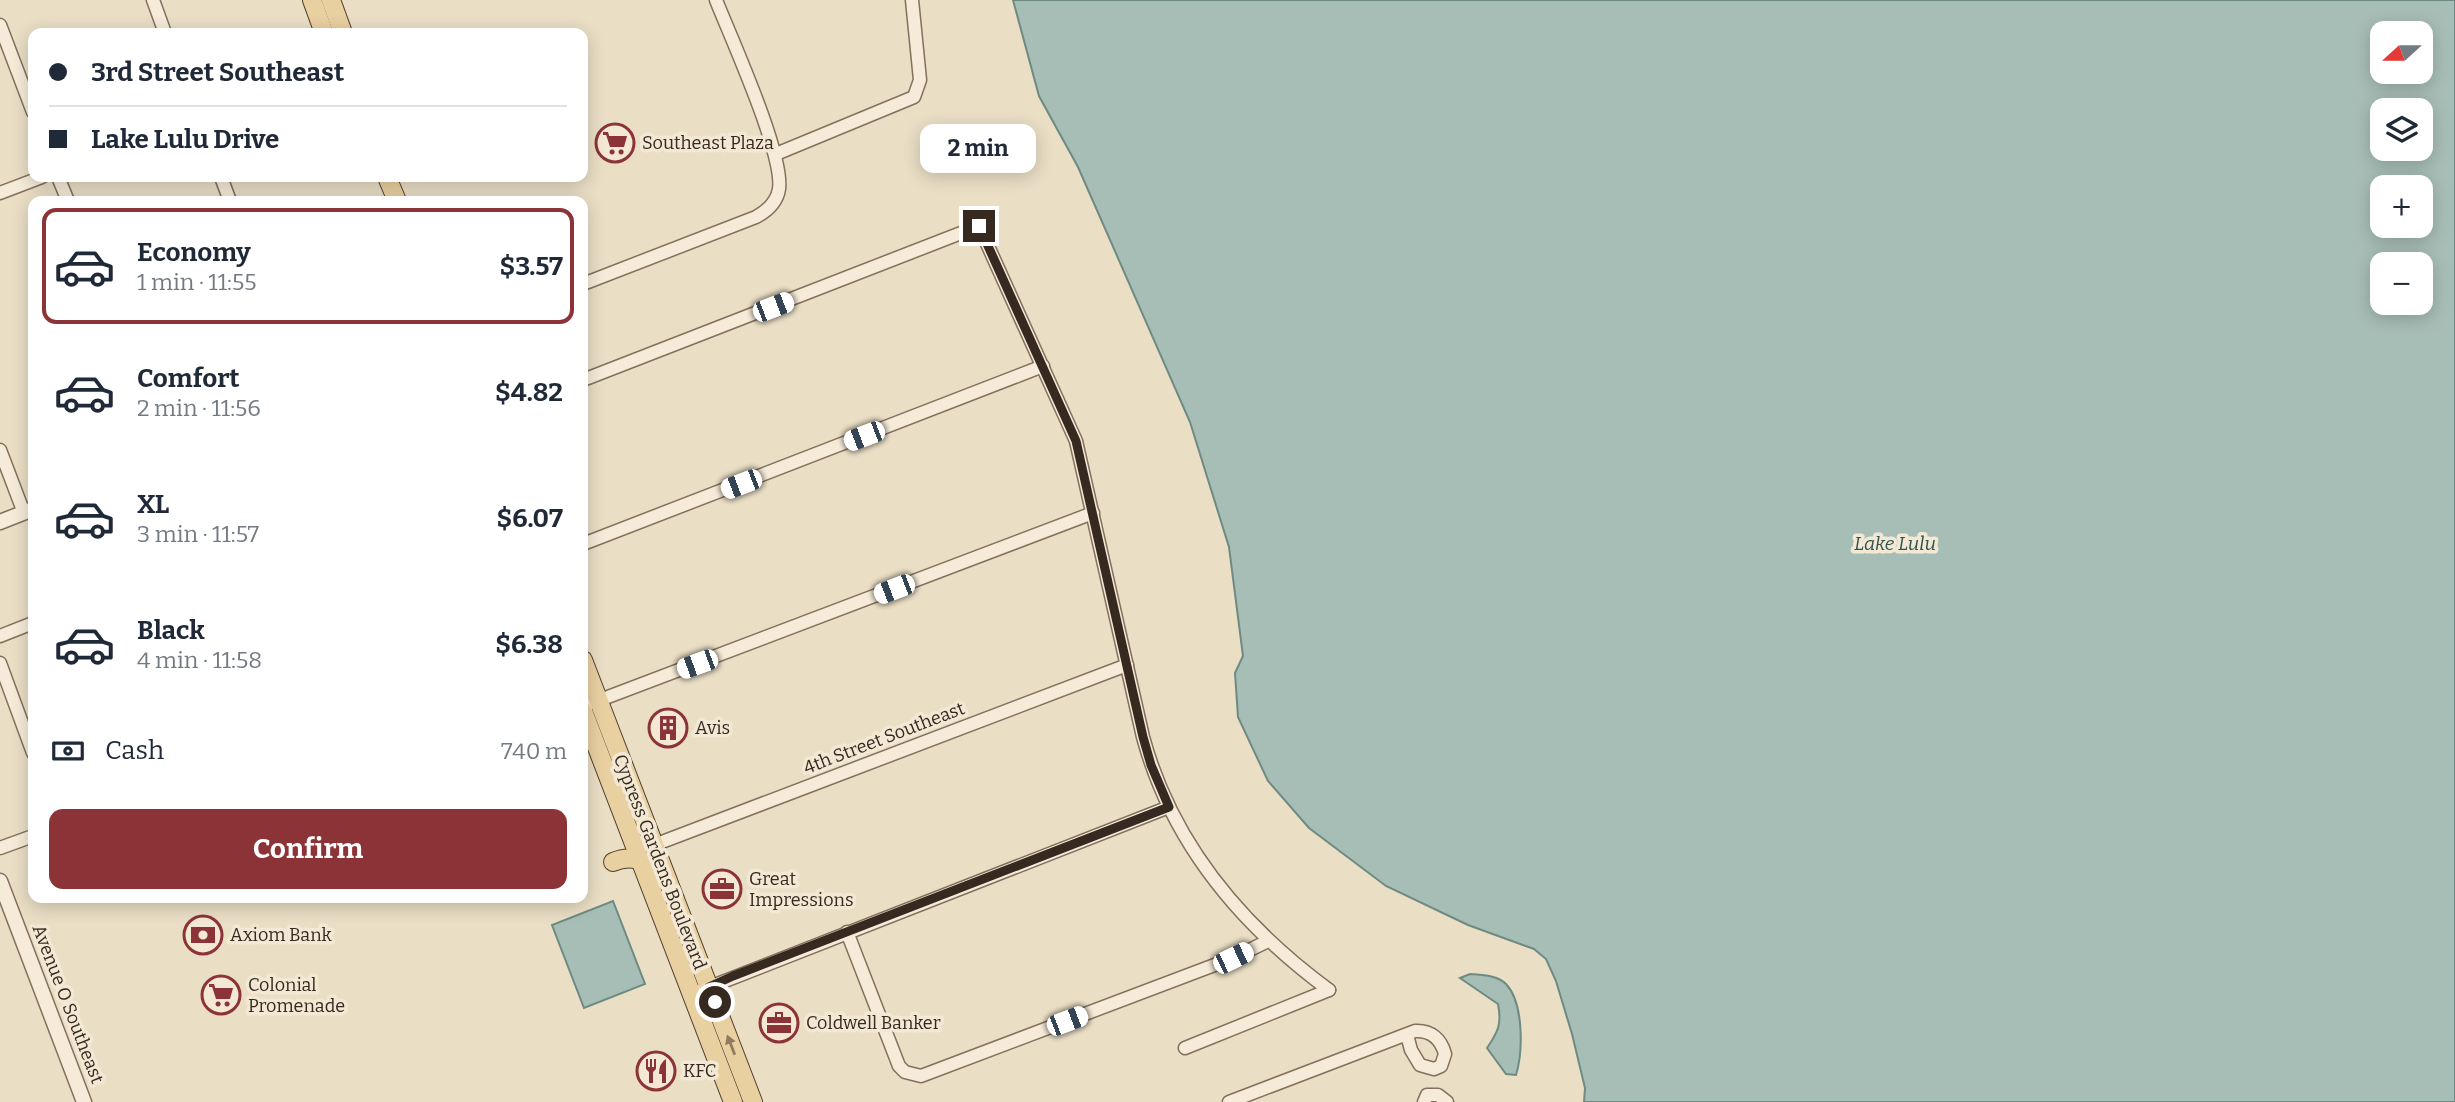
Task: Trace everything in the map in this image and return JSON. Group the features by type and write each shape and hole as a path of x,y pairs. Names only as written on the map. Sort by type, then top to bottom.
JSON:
{"main road":[{"path":"312,0 322,28"},
{"path":"331,0 341,28"},
{"name":"Cypress Gardens Boulevard","path":"588,706 615,793 640,860 753,1102"},
{"name":"Cypress Gardens Boulevard","path":"588,706 654,845 680,913 733,1102"},
{"path":"615,793 654,845"},
{"path":"613,862 623,858 640,860 651,867 680,913"}],"street":[{"path":"153,0 163,28"},
{"path":"588,282 763,213 775,200 779,188 776,154 716,0"},
{"path":"776,154 914,97 918,92 920,80 912,0"},
{"path":"0,25 28,99"},
{"path":"0,193 29,182"},
{"path":"588,378 979,226 1076,441 1151,765 1169,807 1203,866 1238,912 1268,941 1329,990 1185,1048"},
{"path":"588,542 1043,366"},
{"path":"0,450 28,509"},
{"path":"0,522 28,511"},
{"path":"588,706 1093,513"},
{"path":"0,636 28,625"},
{"path":"0,663 28,739"},
{"name":"4th Street Southeast","path":"654,845 1127,665"},
{"path":"700,991 1169,807"},
{"path":"0,848 28,837"},
{"name":"Avenue O Southeast","path":"0,881 85,1102"},
{"path":"847,932 899,1066 905,1072 921,1076 1233,958 1268,941"},
{"path":"1229,1102 1407,1035"},
{"path":"1424,1102 1427,1095 1438,1096 1447,1102"}],"water":[{"name":"Lake Lulu","path":"1013,0 2455,0 2455,1102 1584,1102 1585,1088 1572,1034 1556,981 1546,959 1534,949 1468,925 1386,886 1309,828 1268,781 1238,717 1235,673 1243,656 1229,547 1190,422 1078,167 1039,96"},
{"path":"613,901 645,984 584,1008 552,925"},
{"path":"1470,974 1498,979 1512,992 1520,1028 1520,1054 1516,1075 1506,1074 1487,1048 1498,1028 1498,1004 1460,978"}],"place":[{"name":"Southeast Plaza","path":"615,143"},
{"name":"Avis","path":"668,728"},
{"name":"Great Impressions","path":"722,889"},
{"name":"Axiom Bank","path":"203,935"},
{"name":"Colonial Promenade","path":"221,995"},
{"name":"Coldwell Banker","path":"779,1023"},
{"name":"KFC","path":"656,1071"}],"route":[{"path":"715,1002 709,987 733,976 1169,807 1151,765 1143,737 1076,441 979,226"}]}
